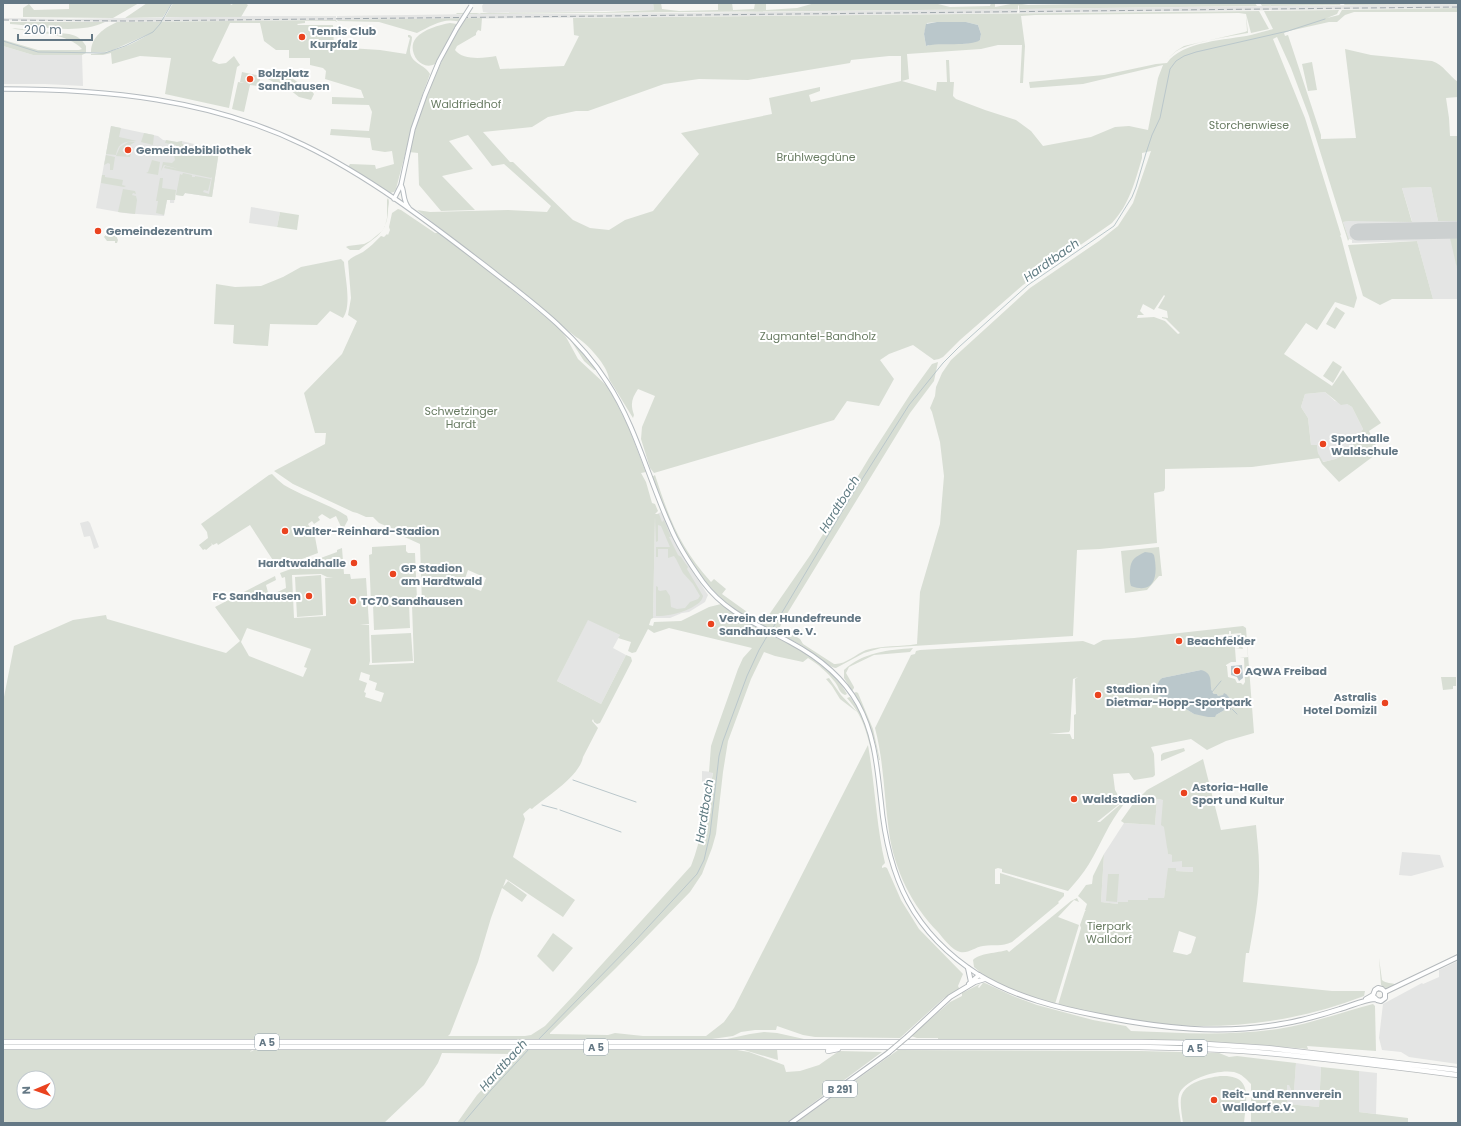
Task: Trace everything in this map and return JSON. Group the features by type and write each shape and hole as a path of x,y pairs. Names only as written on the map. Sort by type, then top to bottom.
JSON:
{"highway":[{"path":"711,1042 726,1038"},
{"path":"813,1040 825,1042"},
{"name":"A 5","path":"3,1042 1191,1043 1298,1051 1458,1070"},
{"name":"A 5","path":"3,1047 1140,1047 1191,1048 1326,1059 1458,1075"},
{"path":"723,1047 735,1049"},
{"path":"828,1051 847,1047"}],"main road":[{"path":"396,200 401,185 413,129 425,95 442,55 472,5"},
{"path":"4,89 100,92 166,101 225,114 302,143 354,172 411,210 456,243 568,333 588,355 609,385 629,420 670,528 685,556 706,587 719,600 743,618 790,642 814,657 834,674 853,696 864,715 875,750 886,842 898,882 913,910 931,934 968,968 985,979 1028,998 1078,1012 1144,1024 1195,1030 1231,1030 1281,1024 1314,1017 1374,997"},
{"path":"401,185 403,187 406,205 411,210"},
{"path":"396,200 403,194"},
{"path":"1385,992 1458,957"},
{"path":"968,968 973,982 985,979"},
{"name":"B 291","path":"792,1123 888,1053 946,1000 965,989 979,975"},
{"path":"1374,997 1375,990 1378,988 1385,992"},
{"path":"1374,997 1378,1001 1383,1000 1386,996 1385,992"}],"shaded area":[{"path":"484,3 653,3 654,10 489,13 483,12 482,6"},
{"path":"1458,4 1458,8 1019,13 1019,9"},
{"path":"1018,9 1017,13 337,20 337,16 481,13 581,14"},
{"path":"336,16 336,20 105,22 3,20 3,18 70,19"},
{"path":"937,22 966,22 978,25 981,34 980,40 962,44 938,44 926,46 924,34 926,24"},
{"path":"3,46 33,55 82,55 83,86 3,84"},
{"path":"111,126 158,136 163,140 177,142 182,141 218,150 212,197 185,193 183,196 176,195 176,190 174,203 170,203 170,200 167,200 164,216 124,213 96,208"},
{"path":"1431,187 1438,221 1458,221 1458,238 1451,238 1458,273 1458,299 1433,299 1417,241 1352,243 1343,222 1412,221 1402,188"},
{"path":"251,207 280,212 277,227 249,223"},
{"path":"1325,392 1335,401 1352,407 1363,429 1346,455 1322,462 1318,453 1317,445 1311,445 1308,418 1301,407 1305,394"},
{"path":"661,512 680,552 708,595 705,602 689,612 670,618 653,618 655,515"},
{"path":"88,521 99,547 94,549 90,536 84,537 80,523"},
{"path":"1145,552 1152,553 1154,555 1156,569 1153,581 1146,588 1131,586 1131,563 1136,557"},
{"path":"588,619 620,635 613,648 626,655 601,704 557,681"},
{"path":"1240,635 1240,643 1222,644 1221,637"},
{"name":"AQWA Freibad","path":"1242,665 1243,678 1239,681 1237,677 1231,675 1231,666"},
{"path":"1201,670 1206,672 1210,677 1211,687 1214,694 1217,694 1218,696 1223,695 1224,693 1228,696 1231,702 1231,710 1228,708 1215,717 1194,714 1181,706 1165,700 1157,694 1157,685 1162,678"},
{"path":"702,771 713,772 711,783 702,783"},
{"path":"1157,799 1163,800 1168,854 1173,855 1193,867 1193,872 1176,871 1166,884 1164,898 1128,900 1128,902 1118,902 1118,904 1101,902 1104,854 1124,823 1155,825"},
{"path":"1402,852 1440,855 1444,867 1411,876 1399,875"},
{"path":"1458,961 1458,1064 1409,1057 1401,1052 1382,1050 1379,1038 1383,1004 1422,983 1423,984 1439,977 1439,970"},
{"path":"1296,1063 1321,1067 1319,1107 1287,1104 1287,1085 1289,1084 1292,1092 1294,1092"},
{"path":"1359,1071 1377,1073 1376,1114 1359,1112"}],"green space":[{"path":"69,3 139,3 113,18 23,17 23,8 29,4 34,10 69,9"},
{"path":"147,3 172,3 163,17 125,18"},
{"path":"173,3 228,3 232,5 233,3 245,3 248,5 241,17 165,17"},
{"path":"653,3 661,3 662,9 679,11 718,10 718,3 732,3 733,10 754,9 755,3 766,3 766,10 797,8 815,3 934,3 950,7 990,6 991,3 995,3 995,7 1016,3 1028,5 1255,3 1257,6 1019,9 1018,5 1018,9 456,14 457,13 606,12 654,10"},
{"path":"1260,3 1341,3 1340,5 1262,6"},
{"path":"1345,3 1458,3 1458,4 1344,5"},
{"path":"1458,8 1458,12 1354,12 1345,15 1337,22 1329,22 1284,33 1285,36 1288,35 1321,135 1321,139 1356,138 1345,49 1371,55 1432,61 1440,65 1458,82 1458,97 1446,98 1450,136 1458,136 1458,221 1438,221 1431,187 1402,188 1412,222 1343,222 1349,239 1348,241 1309,116 1291,68 1277,37 1273,39 1305,118 1341,235 1340,236 1357,298 1354,308 1335,302 1317,330 1306,323 1284,354 1332,386 1343,370 1381,423 1369,431 1379,452 1339,482 1322,464 1319,458 1252,467 1165,469 1164,491 1154,493 1157,543 1077,550 1073,636 881,648 864,653 836,668 824,662 801,645 742,614 719,596 694,566 684,549 666,514 652,477 655,475 665,505 683,545 700,569 711,582 714,579 726,589 722,594 761,622 764,622 811,554 869,458 911,393 932,364 938,362 934,381 910,413 780,627 800,639 803,644 834,664 842,663 872,648 917,644 920,592 940,524 944,476 940,442 930,408 942,373 951,360 1030,288 1099,241 1118,226 1133,203 1151,151 1142,153 1142,158 1131,193 1123,209 1112,223 1023,285 960,340 943,357 934,360 913,345 889,354 880,360 894,379 879,406 847,401 834,420 654,473 650,468 641,439 642,427 655,396 638,389 632,401 633,418 609,379 605,368 586,344 417,210 430,212 508,210 547,212 551,206 504,164 492,166 468,135 449,141 473,169 442,176 475,210 441,211 419,185 418,153 409,152 419,118 431,86 445,54 462,23 456,21 444,21 417,33 379,22 337,20 482,18 481,31 478,30 476,35 457,46 455,50 463,56 474,58 496,56 500,69 564,66 579,36 574,35 573,18 1259,11 1269,29 1251,33 1246,14 1239,13 1021,16 1025,46 1023,83 1020,83 1022,45 998,45 981,49 907,54 909,79 902,81 936,91 937,82 947,82 946,60 949,60 950,82 954,82 953,96 956,99 1016,120 1031,131 1043,146 1091,137 1115,127 1129,126 1148,130 1158,78 1163,65 1083,84 1030,88 1029,82 1104,75 1167,63 1183,50 1194,46 1218,40 1251,35 1273,29 1264,11 1339,10 1337,14 1327,18 1339,15 1342,10","holes":["966,22 978,25 981,34 980,40 964,44 936,43 926,46 924,34 927,23","901,56 901,81 811,102 809,95 820,91 820,87 769,98 772,114 681,133 699,154 653,211 625,220 609,230 590,228 573,220 513,162 510,162 483,132 532,127 548,117 576,111 588,111 664,84 699,79 748,80 850,63 851,60","1164,295 1165,296 1158,308 1167,311 1168,318 1162,318 1166,319 1180,333 1178,334 1165,321 1154,317 1137,318 1138,315 1144,315 1140,311 1143,304 1154,310","1325,392 1341,405 1347,404 1352,407 1363,429 1348,452 1338,458 1323,462 1318,453 1317,445 1311,445 1308,418 1301,407 1305,394"]},
{"path":"1246,14 1248,33 1186,46 1178,50 1165,61 1176,51 1184,46 1247,31"},
{"path":"336,20 337,22 305,21 305,23 297,24 333,25 334,47 380,50 406,54 410,38 408,35 410,35 412,37 410,50 412,58 430,74 416,112 394,192 390,193 348,167 350,164 375,165 376,169 394,164 392,151 385,152 372,150 370,138 330,135 331,129 369,131 372,112 369,105 332,104 332,97 364,98 361,90 325,79 326,71 323,68 310,65 310,58 289,58 289,50 276,50 264,41 260,23 230,23 212,61 219,64 226,63 234,56 240,65 237,67 229,108 165,94 171,58 140,56 112,64 111,53 91,55 91,54 107,52 122,48 151,33 113,50 105,52 91,52 93,42 96,37 107,27 117,22"},
{"path":"10,22 105,22 95,26 83,28 59,29 10,24"},
{"path":"450,23 457,24 435,64 429,66 424,65 416,58 414,54 413,43 416,38 427,30"},
{"path":"12,28 69,34 81,39 86,46 86,53 82,55 33,55 3,46 4,40 38,50 82,49 69,40 51,34"},
{"path":"1312,62 1317,90 1308,91 1302,64"},
{"path":"242,72 261,76 258,86 250,85 244,112 232,109 238,82 244,83 240,82"},
{"path":"266,73 292,78 300,84 307,85 314,94 311,100 299,97 285,86 277,84 266,78"},
{"path":"111,126 121,128 119,137 137,141 123,143 117,150 116,155 106,154"},
{"path":"144,133 154,135 153,145 141,142"},
{"path":"166,140 177,142 182,141 182,144 215,151 216,149 219,151 212,197 185,193 183,196 176,195 180,174 182,175 183,173 192,175 192,177 195,176 211,179 208,191 204,190 203,192 209,194 212,177 164,168 165,166 178,169 164,165 161,171 163,162 172,163 175,160 174,155 176,145 165,143"},
{"path":"128,142 135,142 122,150 127,156 131,153 130,157 116,156 120,147"},
{"path":"106,155 115,157 113,170 110,170 110,164 108,163 104,165"},
{"path":"152,160 160,162 158,175 146,173 148,172"},
{"path":"102,175 105,175 105,177 123,180 122,185 126,186 124,187 101,183"},
{"path":"160,178 163,178 162,188 176,190 175,200 167,200 164,215 156,213 158,201 156,201"},
{"path":"123,189 135,191 136,194 133,193 132,195 136,196 137,200 135,214 118,212"},
{"path":"388,198 389,204 387,219 385,225 387,218"},
{"name":"Schwetzinger Hardt","path":"398,209 401,210 435,233 438,233 478,262 559,328 566,337 578,359 605,384 611,392 629,428 646,472 641,473 646,482 652,503 655,504 658,511 655,514 659,514 662,522 664,520 671,537 669,537 678,555 688,567 687,569 703,596 701,601 696,605 676,614 656,616 656,586 660,591 666,590 670,596 671,607 677,609 685,608 690,602 698,599 700,596 693,584 683,573 674,556 668,558 668,549 658,549 658,557 656,557 656,547 670,547 661,526 658,525 658,541 656,542 655,517 653,618 651,619 649,625 653,626 654,622 681,621 709,607 721,604 753,626 793,646 820,663 836,678 847,694 845,695 841,693 829,675 808,658 803,662 764,652 751,679 728,741 716,834 702,874 690,892 550,1034 608,1035 615,1033 643,1036 706,1036 724,1022 734,1008 868,745 885,863 882,868 887,868 901,900 919,929 963,974 958,986 960,990 944,998 900,1038 815,1037 803,1035 777,1026 776,1030 755,1030 741,1032 733,1036 712,1039 268,1039 268,1036 265,1039 3,1039 3,702 14,646 73,620 106,615 107,619 226,653 240,641 215,607 275,576 276,580 266,585 269,596 286,588 285,577 282,578 280,573 337,552 337,550 342,548 344,574 350,574 351,579 366,578 369,624 360,625 369,625 369,665 414,663 412,605 422,605 420,544 396,533 396,530 379,523 373,517 366,517 353,512 293,484 274,471 325,444 326,433 315,433 304,393 342,354 357,321 348,315 351,298 348,261 366,250 381,236 384,237 387,234 388,235 392,213","holes":["468,570 486,578 481,591 463,584","321,574 327,577 333,577 325,578 326,616 294,618 292,575","588,620 620,635 618,638 631,642 628,651 632,653 636,652 648,629 654,633 669,628 752,648 743,658 738,669 711,746 709,772 713,773 700,835 691,866 545,1026 531,1035 525,1036 448,1036 478,962 491,918 502,888 522,902 527,895 508,881 503,887 506,879 563,917 575,900 513,857 525,819 523,814 530,808 532,809 569,779 581,764 598,728 592,721 593,719 597,724 600,723 632,661 631,657 626,655 601,704 557,681","247,628 311,649 304,667 307,668 303,677 249,656 241,642","361,672 370,675 369,680 377,683 375,690 384,693 381,702 365,697 366,693 364,692 367,683 359,680"]},
{"path":"280,212 299,215 297,230 277,227"},
{"path":"112,227 118,240 117,243 115,243 115,241 107,241 104,237"},
{"path":"381,232 359,250 350,250 346,247 364,244"},
{"path":"1450,238 1458,238 1458,273"},
{"path":"1417,241 1433,299 1392,299 1380,305 1363,296 1348,245"},
{"path":"341,259 344,262 348,299 346,313 343,318 330,311 317,325 270,324 268,346 235,344 233,343 234,325 214,324 216,284 235,287 261,286 283,277 301,267"},
{"path":"1336,307 1345,313 1335,329 1326,324"},
{"path":"568,336 594,366 596,370 584,361"},
{"path":"1333,361 1342,367 1333,383 1323,376"},
{"path":"272,474 284,485 332,507 347,516 348,520 343,529 336,516 330,519 322,514 318,517 320,520 314,524 312,521 308,524 315,537 318,553 278,568 250,525 218,545 217,543 213,545 211,543 212,545 206,550 203,550 199,545 208,538 207,532 201,524"},
{"name":"GP Stadion am Hardtwald","path":"406,545 406,551 408,553 415,553 417,599 408,600 408,602 371,603 369,555 372,554 372,547"},
{"path":"1159,547 1162,576 1159,576 1147,590 1125,593 1121,551"},
{"name":"FC Sandhausen","path":"321,575 323,615 297,617 295,577"},
{"path":"409,603 410,628 374,630 373,605"},
{"path":"1243,626 1246,628 1254,733 1226,741 1207,750 1191,739 1151,747 1154,754 1155,775 1153,777 1134,780 1129,773 1113,774 1115,790 1122,802 1097,822 1100,822 1123,802 1124,804 1109,826 1087,868 1068,891 1002,872 1002,869 995,869 995,884 1000,884 1000,873 1064,893 1064,896 1058,902 1059,903 1012,942 987,945 966,952 957,951 948,944 920,911 912,899 900,873 891,846 882,767 875,728 911,655 920,650 1083,641 1094,645 1103,640","holes":["1229,631 1231,631 1231,634 1241,633 1244,637 1244,639 1242,639 1242,644 1239,644 1239,648 1235,648 1234,645 1216,646 1216,643 1219,643 1219,635 1229,634","1247,645 1248,657 1240,658 1244,658 1245,682 1243,685 1241,683 1237,683 1235,679 1228,677 1226,666 1231,662 1236,662 1235,648 1243,649 1242,646","1201,670 1214,694 1217,694 1218,696 1227,695 1230,699 1231,709 1228,708 1216,715 1194,714 1181,706 1165,700 1157,694 1157,685 1162,678","1078,677 1075,679 1076,714 1074,715 1074,739 1072,739 1070,734 1049,734 1069,732 1070,730 1073,679"]},
{"path":"411,633 413,661 372,663 371,635"},
{"path":"913,648 910,652 874,655 849,667 846,673 854,687 852,691 844,678 844,670 859,659 886,651"},
{"path":"1441,677 1456,677 1456,686 1453,686 1453,689 1443,690"},
{"path":"829,678 841,695 857,712 840,699 826,679"},
{"path":"854,693 858,693 873,729 880,760 870,726"},
{"path":"850,697 860,711 869,735 875,761 862,721 847,698"},
{"path":"1184,748 1185,751 1161,761 1161,755 1163,753"},
{"name":"Tierpark Walldorf","path":"1203,759 1221,830 1256,825 1259,861 1259,888 1249,953 1246,953 1243,982 1332,991 1365,991 1364,996 1336,1006 1278,1020 1219,1026 1159,1024 1129,1020 1058,1005 1081,928 1080,925 1086,911 1087,904 1078,896 1086,885 1092,884 1093,876 1104,854 1101,902 1118,904 1118,902 1128,902 1128,900 1164,898 1168,868 1176,868 1176,871 1193,872 1193,867 1182,867 1182,861 1172,862 1172,855 1168,854 1164,827 1161,825 1163,800 1157,799 1155,825 1124,823 1121,821 1133,804 1147,790","holes":["1179,931 1196,937 1191,953 1187,955 1173,952"]},
{"path":"1108,874 1119,874 1117,902 1106,901"},
{"path":"1077,898 1079,902 1074,900 1058,917 1079,925 1055,1004 1033,998 1001,985 982,974 974,967 973,960 980,956 1007,950 1009,952 1071,901"},
{"path":"553,933 573,948 553,972 537,956"},
{"path":"1379,958 1382,980 1396,985 1386,989 1381,985"},
{"path":"983,983 1037,1005 1093,1020 1126,1026 1131,1031 1168,1033 1241,1033 1278,1029 1302,1024 1373,1004 1375,1006 1376,1051 1307,1046 1308,1049 1175,1040 938,1039 917,1038 911,1036 950,1002 962,996 962,993 980,984 978,987 979,988"},
{"path":"764,1032 777,1033 804,1039 727,1039"},
{"path":"3,1044 258,1044 3,1045"},
{"path":"745,1049 777,1049 778,1060 744,1050"},
{"path":"3,1050 252,1050 250,1052 254,1050 737,1050 749,1052 784,1065 786,1072 800,1071 819,1065 839,1051 882,1052 786,1123 457,1123 477,1095 506,1064 509,1064 515,1055 442,1053 438,1063 424,1085 384,1123 3,1123"},
{"path":"898,1050 1141,1051 1219,1053 1229,1057 1237,1056 1296,1063 1294,1092 1292,1092 1289,1085 1287,1085 1287,1104 1319,1107 1321,1067 1359,1071 1359,1112 1408,1118 1408,1123 1251,1123 1251,1084 1239,1074 1228,1071 1212,1073 1197,1079 1184,1087 1180,1092 1178,1099 1181,1123 796,1123"},
{"name":"Reit- und Rennverein Walldorf e.V.","path":"1220,1076 1231,1076 1238,1079 1243,1084 1246,1090 1244,1123 1183,1123 1181,1098 1183,1093 1187,1088 1197,1082"}],"waterway":[{"path":"3,41 38,52 105,53 125,46 153,32 160,24 172,3"},
{"name":"Hardtbach","path":"771,631 852,495 909,405 943,363 1028,285 1114,226 1132,197 1136,187 1152,135 1160,118 1170,69 1176,61 1184,56 1196,52 1288,31 1325,19"},
{"name":"Hardtbach","path":"537,1041 635,941 697,874 704,860 710,834 719,756 723,741 747,676 769,633"},
{"path":"1212,692 1221,681"},
{"path":"1232,709 1237,714"},
{"path":"573,780 636,802"},
{"path":"542,805 557,809"},
{"path":"560,810 621,832"},
{"name":"Hardtbach","path":"463,1123 529,1049"}],"runway":[{"path":"1358,232 1458,230"}],"railway":[{"path":"3,20 127,21 1458,7"}],"place":[{"name":"Tennis Club Kurpfalz","path":"302,37"},
{"name":"Bolzplatz Sandhausen","path":"250,79"},
{"name":"Gemeindebibliothek","path":"128,150"},
{"name":"Gemeindezentrum","path":"98,231"},
{"name":"Sporthalle Waldschule","path":"1323,444"},
{"name":"Walter-Reinhard-Stadion","path":"285,531"},
{"name":"Hardtwaldhalle","path":"354,563"},
{"name":"GP Stadion am Hardtwald","path":"393,574"},
{"name":"FC Sandhausen","path":"309,596"},
{"name":"TC70 Sandhausen","path":"353,601"},
{"name":"Verein der Hundefreunde Sandhausen e. V.","path":"711,624"},
{"name":"Beachfelder","path":"1179,641"},
{"name":"AQWA Freibad","path":"1237,671"},
{"name":"Stadion im Dietmar-Hopp-Sportpark","path":"1098,695"},
{"name":"Astralis Hotel Domizil","path":"1385,703"},
{"name":"Astoria-Halle Sport und Kultur","path":"1184,793"},
{"name":"Waldstadion","path":"1074,799"},
{"name":"Reit- und Rennverein Walldorf e.V.","path":"1214,1100"}],"park label":[{"name":"Waldfriedhof","path":"466,104"},
{"name":"Storchenwiese","path":"1249,125"},
{"name":"Brühlwegdüne","path":"816,157"},
{"name":"Zugmantel-Bandholz","path":"818,336"}]}
